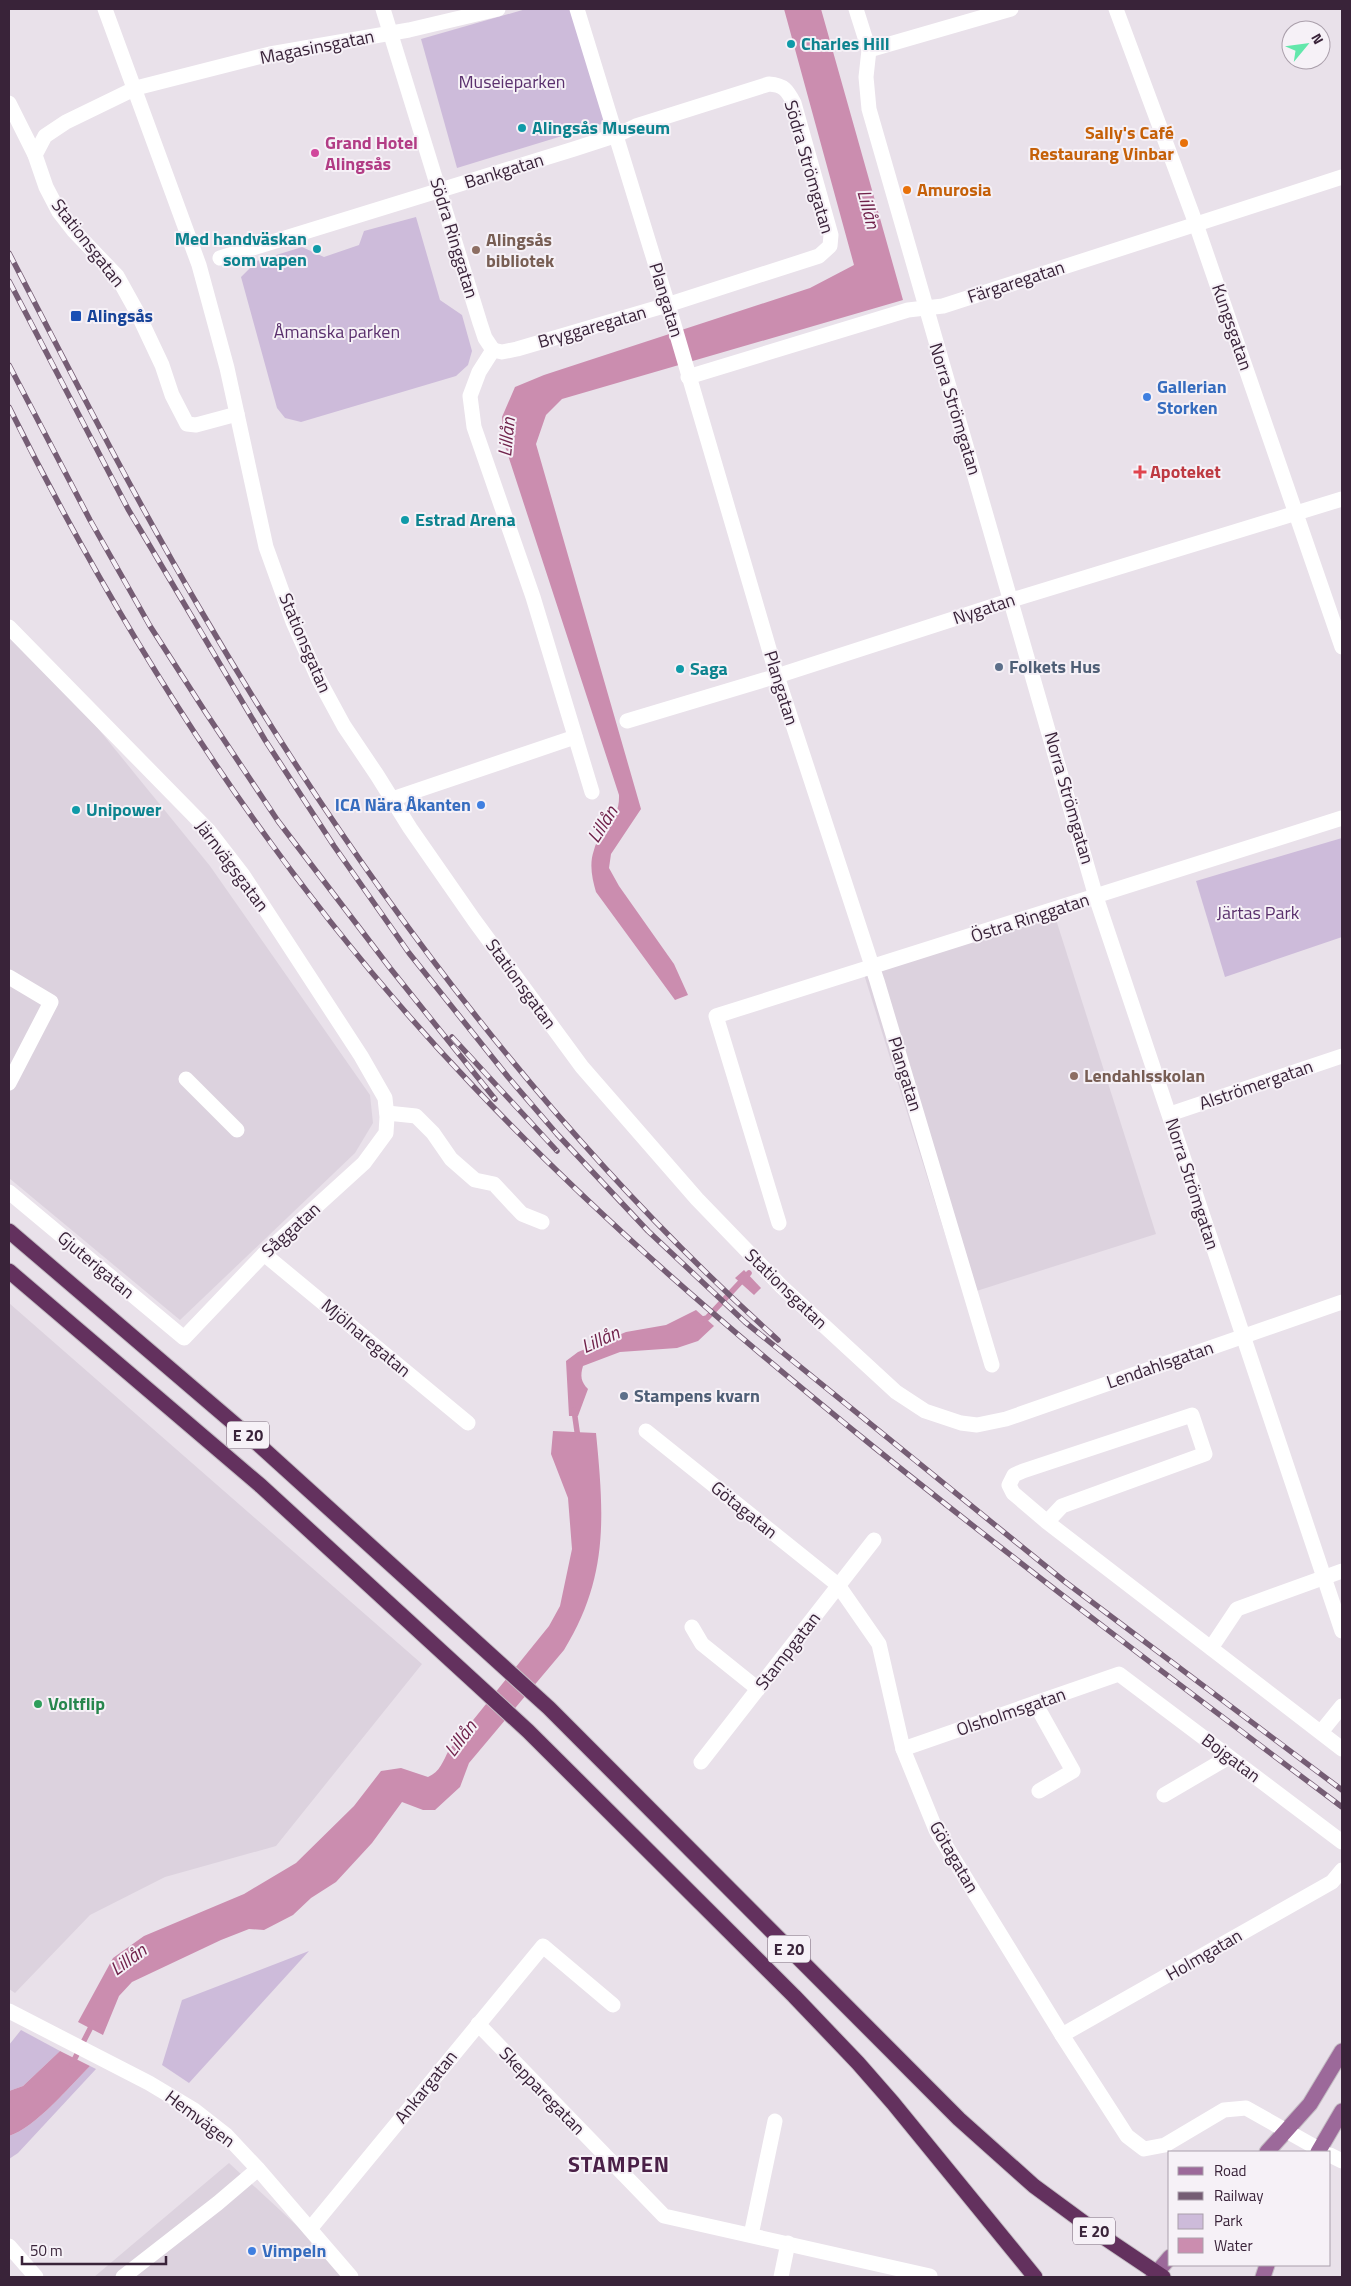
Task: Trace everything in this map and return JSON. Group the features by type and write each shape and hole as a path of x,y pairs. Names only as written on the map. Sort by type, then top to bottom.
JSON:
{"highway":[{"name":"E 20","path":"9,1231 258,1444 549,1708 959,2119 1034,2186 1157,2276"},
{"name":"E 20","path":"9,1271 261,1486 528,1731 794,1996 858,2063 1035,2277"}],"main road":[{"path":"1268,2151 1310,2104 1342,2051"},
{"path":"1323,2151 1342,2111"},
{"path":"1157,2276 1168,2260"}],"street":[{"name":"Stationsgatan","path":"105,9 136,88 199,264 227,368 266,547 293,622 318,678 344,726 474,920 582,1067 697,1199 782,1287 896,1392 925,1410 961,1423 977,1425"},
{"name":"Södra Ringgatan","path":"383,9 485,338 494,350"},
{"name":"Magasinsgatan","path":"136,88 270,54 389,33 498,9"},
{"name":"Plangatan","path":"577,9 675,329 777,676 872,968 992,1365"},
{"name":"Norra Strömgatan","path":"856,9 869,50 866,77 870,109 927,307 930,326 1012,600 1096,897 1342,1631"},
{"path":"869,50 1011,9"},
{"name":"Kungsgatan","path":"1116,9 1196,224 1342,647"},
{"name":"Bankgatan","path":"220,258 616,135 636,126 769,84 786,88"},
{"path":"34,155 44,136 66,122 136,88"},
{"name":"Södra Strömgatan","path":"786,88 794,102 831,235 830,246"},
{"path":"9,103 34,155"},
{"name":"Stationsgatan","path":"34,155 46,188 59,212 73,230 117,276 137,312 186,424 196,425 237,414"},
{"name":"Färgaregatan","path":"687,371 908,310 943,306 1342,177"},
{"name":"Bryggaregatan","path":"494,350 502,352 517,349 667,305 819,256 830,246"},
{"path":"494,350 479,372 470,396 474,427 533,597 592,792"},
{"name":"Nygatan","path":"627,721 777,676 1012,600 1342,499"},
{"name":"Järnvägsgatan","path":"9,627 209,832 243,875 361,1056 385,1098 387,1115"},
{"path":"392,800 575,737"},
{"name":"Östra Ringgatan","path":"779,1223 716,1016 1342,818"},
{"path":"9,977 51,1002 9,1083"},
{"name":"Alströmergatan","path":"1170,1114 1342,1056"},
{"path":"186,1079 237,1130"},
{"path":"387,1115 416,1116 432,1133 451,1159 475,1180 494,1184 522,1214 542,1222"},
{"name":"Såggatan","path":"184,1338 264,1254 364,1164 386,1133 387,1115"},
{"name":"Gjuterigatan","path":"9,1192 184,1338"},
{"name":"Mjölnaregatan","path":"264,1254 468,1423"},
{"name":"Lendahlsgatan","path":"977,1425 1006,1419 1342,1302"},
{"path":"1047,1522 1062,1506 1205,1454 1192,1415 1014,1475 1009,1485 1012,1493 1047,1522 1342,1749"},
{"name":"Götagatan","path":"646,1431 838,1585 879,1644 903,1749 936,1830 1062,2035 1127,2136 1144,2149 1164,2145 1224,2110 1246,2108 1321,2151"},
{"name":"Stampgatan","path":"701,1762 874,1540"},
{"path":"1211,1648 1237,1610 1342,1571"},
{"path":"692,1627 702,1644 758,1689"},
{"name":"Olsholmsgatan","path":"903,1749 1119,1674"},
{"name":"Bojgatan","path":"1119,1674 1342,1842"},
{"path":"1035,1703 1073,1770 1039,1791"},
{"path":"1321,1732 1342,1706"},
{"path":"1164,1795 1230,1758"},
{"name":"Holmgatan","path":"1062,2035 1332,1882 1342,1870"},
{"name":"Ankargatan","path":"310,2229 543,1946 613,2005"},
{"name":"Hemvägen","path":"9,2011 131,2074 194,2110 226,2135 258,2169 351,2277"},
{"name":"Skepparegatan","path":"478,2024 664,2216 930,2276"},
{"path":"751,2235 774,2121"},
{"path":"124,2277 218,2204 258,2169"},
{"path":"782,2277 788,2243"},
{"path":"9,2246 36,2277"}],"shaded area":[{"path":"9,619 210,866 370,1095 373,1123 355,1153 180,1320 9,1178"},
{"path":"1052,907 1156,1234 964,1295 862,968"},
{"path":"9,1303 422,1664 276,1846 165,1877 90,1915 15,1993 9,1989"},
{"path":"229,2163 308,2236 343,2277 94,2277"}],"green space":[{"name":"Museieparken","path":"526,9 573,9 608,122 457,168 421,39"},
{"name":"Åmanska parken","path":"416,217 440,300 462,315 472,351 468,365 456,376 301,422 285,418 277,408 241,277 257,261 302,247 324,257 359,245 364,231"},
{"name":"Järtas Park","path":"1342,838 1342,937 1225,977 1196,881"},
{"path":"309,1951 189,2083 162,2065 182,2000"},
{"path":"21,2030 60,2051 23,2086 9,2091 9,2045"},
{"path":"90,2066 96,2069 18,2153 9,2159 9,2136 19,2132 41,2116"}],"water":[{"path":"784,9 821,9 903,300 562,399 546,415 536,444 641,809 611,854 609,868 619,886 674,964 688,995 675,1000 596,892 593,882 592,855 597,842 616,812 619,795 504,443 502,417 515,387 544,375 810,288 854,265"},
{"path":"744,1270 761,1288 754,1295 735,1278"},
{"path":"696,1310 714,1326 698,1341 677,1348 620,1352 583,1366 582,1379 588,1389 578,1416 569,1416 566,1361 578,1352 626,1332 666,1325"},
{"path":"553,1431 596,1433 601,1491 601,1518 600,1545 596,1571 579,1623 564,1650 469,1763 460,1787 435,1810 423,1810 402,1802 372,1843 336,1882 311,1898 293,1915 264,1930 249,1929 221,1940 132,1982 119,1996 103,2035 78,2022 113,1958 144,1936 244,1894 296,1863 354,1806 381,1771 401,1768 428,1777 438,1769 449,1750 549,1626 560,1606 572,1549 568,1498 551,1454"},
{"path":"60,2051 90,2066 41,2116 19,2132 9,2136 9,2091 23,2086"}],"waterway":[{"name":"Lillån","path":"699,1320 707,1318 749,1273"},
{"name":"Lillån","path":"574,1410 578,1438"},
{"name":"Lillån","path":"72,2064 93,2023"}],"railway":[{"path":"9,253 126,477 200,609 260,709 324,807 391,904 461,997 535,1088 612,1176 693,1260 778,1340"},
{"path":"9,281 128,509 265,740 334,846 409,953 508,1077 557,1134 648,1231 745,1322 1064,1581 1342,1790"},
{"path":"9,365 90,520 150,626 206,713 278,821 390,968 495,1099"},
{"path":"9,407 56,499 106,589 159,677 215,764 275,849 338,931 404,1010 473,1086 568,1182 770,1362 1049,1585 1342,1807"},
{"path":"452,1037 557,1151"}],"place":[{"name":"Charles Hill","path":"791,44"},
{"name":"Alingsås Museum","path":"522,128"},
{"name":"Sally's Café Restaurang Vinbar","path":"1184,143"},
{"name":"Grand Hotel Alingsås","path":"315,153"},
{"name":"Amurosia","path":"907,190"},
{"name":"Med handväskan som vapen","path":"317,249"},
{"name":"Alingsås bibliotek","path":"476,250"},
{"name":"Alingsås","path":"76,316"},
{"name":"Gallerian Storken","path":"1147,397"},
{"name":"Apoteket","path":"1140,472"},
{"name":"Estrad Arena","path":"405,520"},
{"name":"Folkets Hus","path":"999,667"},
{"name":"Saga","path":"680,669"},
{"name":"ICA Nära Åkanten","path":"481,805"},
{"name":"Unipower","path":"76,810"},
{"name":"Lendahlsskolan","path":"1074,1076"},
{"name":"Stampens kvarn","path":"624,1396"},
{"name":"Voltflip","path":"38,1704"},
{"name":"Vimpeln","path":"252,2251"}],"district":[{"name":"STAMPEN","path":"619,2164"}]}
